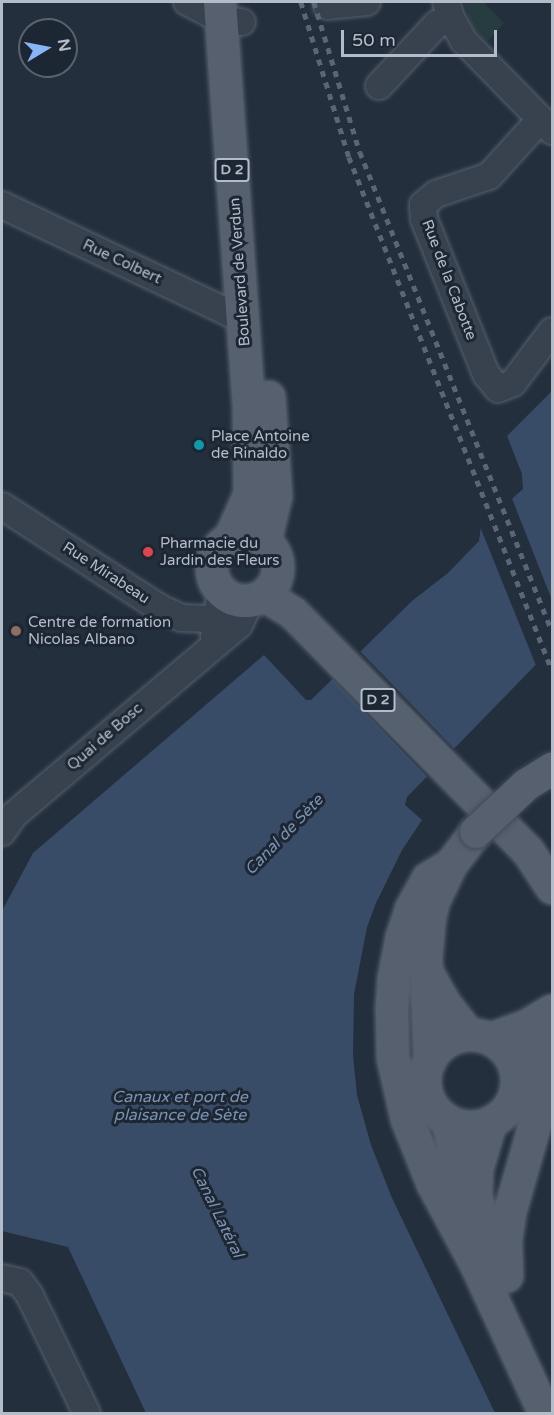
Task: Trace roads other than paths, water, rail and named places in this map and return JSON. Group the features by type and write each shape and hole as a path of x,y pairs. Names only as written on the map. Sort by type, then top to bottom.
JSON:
{"main road":[{"name":"Boulevard de Verdun","path":"230,539 250,494 249,405 242,319 231,11"},
{"name":"Boulevard de Verdun","path":"231,11 276,496 265,542"},
{"path":"248,535 265,542 276,558 246,598 212,574 215,553 230,539 248,535"},
{"name":"D 2","path":"246,598 303,624 528,851 552,888"},
{"path":"552,769 526,785 476,832 452,865 433,903 426,939 430,1061 425,1081 427,1094 433,1107 448,1121 468,1127 491,1122 502,1115 511,1104 517,1078 547,1036 552,1023"},
{"path":"452,865 428,879 411,910 394,978 393,1058 407,1119 433,1184 477,1266 545,1413"},
{"path":"427,971 445,1004 480,1037 509,1055 517,1078"},
{"path":"430,1061 441,1046 452,1040 480,1037 528,1026 552,1011"},
{"path":"510,1313 506,1240 510,1212 552,1066"},
{"path":"448,1121 458,1157 477,1266"},
{"path":"491,1122 485,1135 477,1169 476,1196 494,1274 552,1400"}],"street":[{"path":"187,2 231,11"},
{"path":"379,86 448,10 464,41 546,125"},
{"name":"Rue de la Cabotte","path":"546,125 489,176 436,194 423,205 424,219 486,374 498,389 513,383 552,331"},
{"name":"Rue Colbert","path":"2,205 242,319"},
{"name":"Rue Mirabeau","path":"2,506 158,607 182,618 246,598"},
{"path":"213,647 246,598"},
{"name":"Quai de Bosc","path":"2,832 14,815 28,802 238,625 246,598"},
{"path":"2,1278 20,1282 30,1296 87,1413"}],"water":[{"name":"Canaux et port de plaisance de Sète","path":"552,391 552,648 407,797 405,805 422,820 402,850 376,903 367,927 354,994 353,1056 357,1095 371,1145 392,1198 495,1413 146,1413 68,1247 2,1231 2,911 33,853 264,655 306,700 311,700 412,601 448,573 479,541 481,526 523,489 522,474 507,436"}],"railway":[{"path":"301,2 349,157 552,670"},
{"path":"314,2 360,152 552,631"}],"place":[{"name":"Place Antoine de Rinaldo","path":"199,445"},
{"name":"Pharmacie du Jardin des Fleurs","path":"148,552"},
{"name":"Centre de formation Nicolas Albano","path":"16,631"}],"water label":[{"name":"Canal de Sète","path":"284,835"},
{"name":"Canal Latéral","path":"217,1212"}]}
